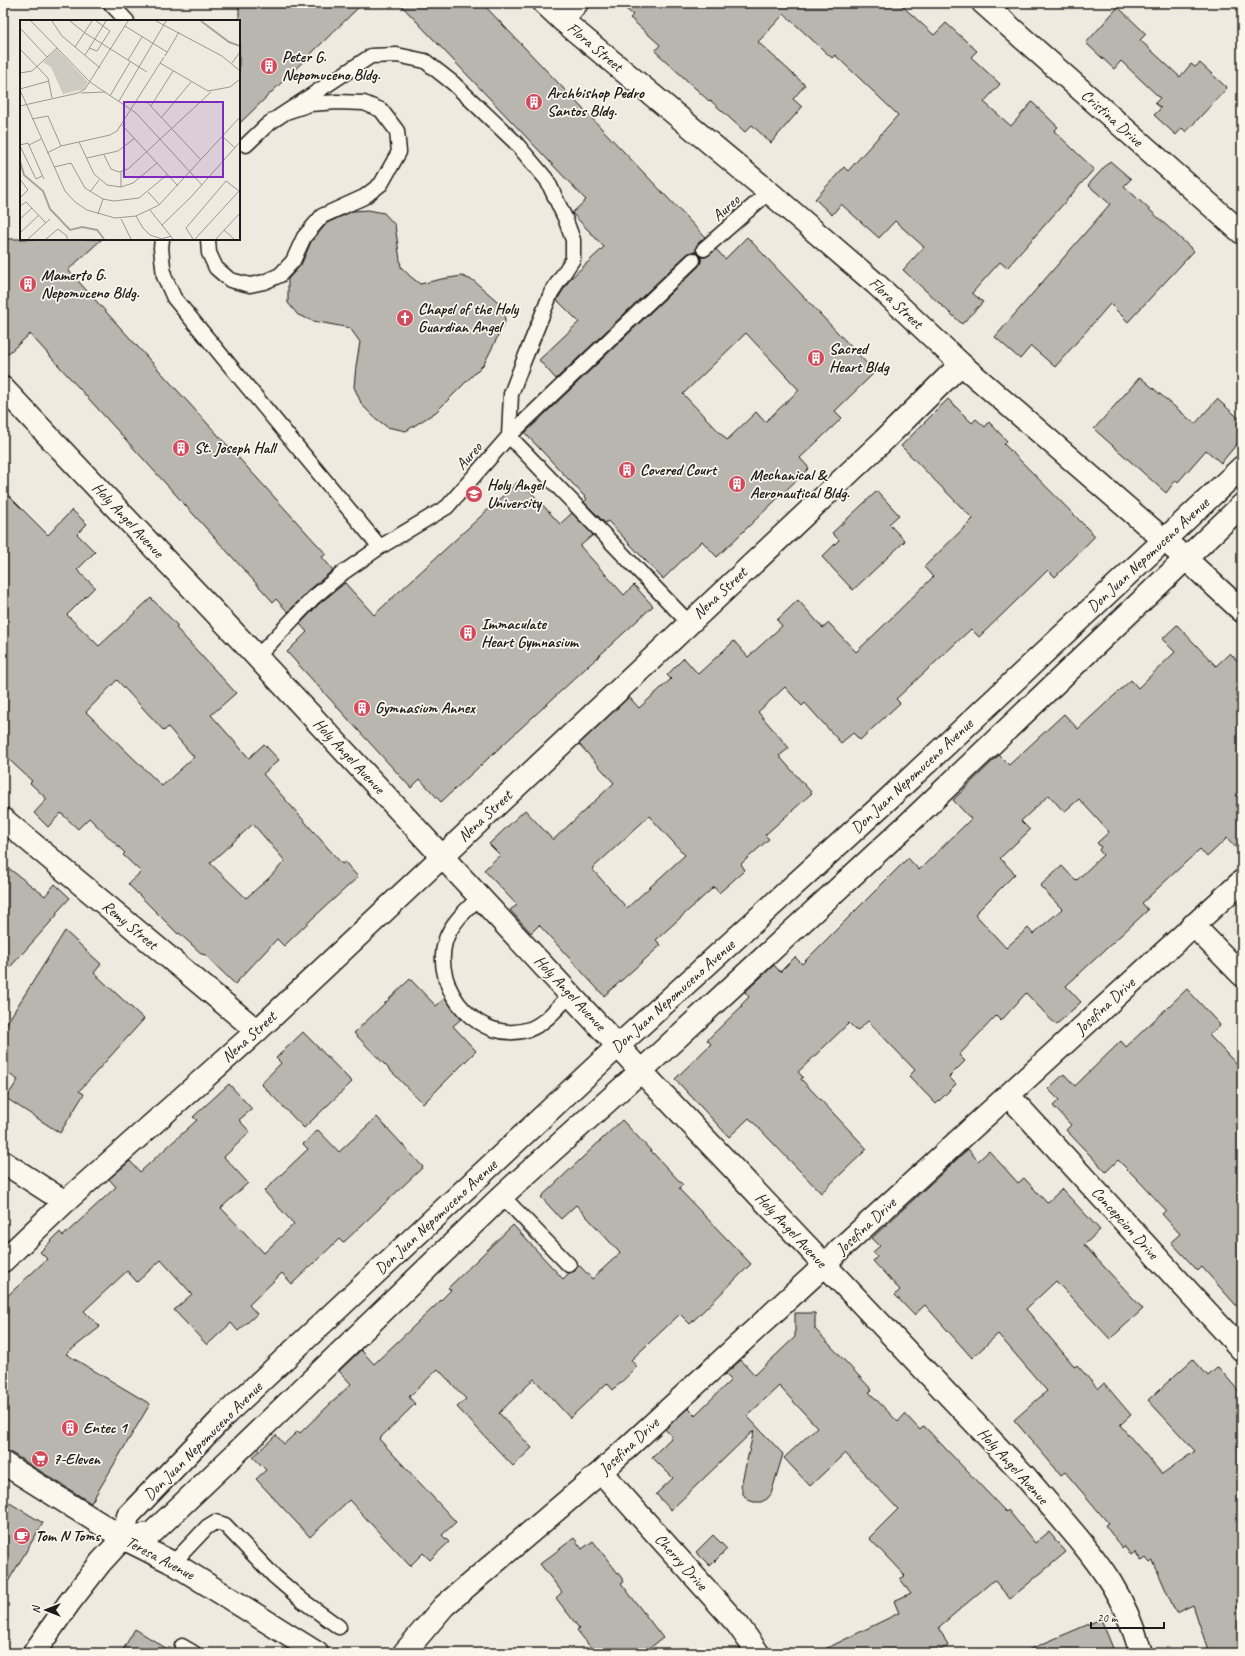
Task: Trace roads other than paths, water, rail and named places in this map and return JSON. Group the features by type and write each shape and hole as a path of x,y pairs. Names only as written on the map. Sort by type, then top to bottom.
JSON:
{"street":[{"name":"Flora Street","path":"544,3 562,20 769,192 876,284 961,364 1185,558 1242,611"},
{"path":"562,20 577,3"},
{"name":"Cristina Drive","path":"983,3 1242,233"},
{"name":"Nena Street","path":"3,1261 65,1202 257,1031 884,440 961,364"},
{"name":"Holy Angel Avenue","path":"3,388 257,657 618,1046 1025,1476 1082,1544 1111,1584 1135,1634 1141,1653"},
{"name":"Don Juan Nepomuceno Avenue","path":"34,1653 101,1562 123,1538 128,1516 226,1414 618,1046 884,803 1242,467"},
{"name":"Don Juan Nepomuceno Avenue","path":"123,1538 151,1534 232,1458 502,1196 642,1071 907,825 1242,504"},
{"path":"884,803 907,825"},
{"name":"Remy Street","path":"3,819 257,1031"},
{"name":"Josefina Drive","path":"404,1653 444,1606 600,1472 825,1265 840,1248 1242,881"},
{"path":"1193,925 1242,975"},
{"name":"Concepcion Drive","path":"1008,1095 1242,1350"},
{"path":"3,1162 65,1202"},
{"path":"362,1286 383,1312"},
{"name":"Teresa Avenue","path":"3,1463 123,1538 174,1563 317,1653"},
{"name":"Cherry Drive","path":"600,1472 738,1625 758,1653"}],"lane":[{"path":"110,3 126,20"},
{"path":"241,145 268,124 371,56 397,55 425,61 452,83 515,142 547,180 565,218 573,240 573,259 551,293 511,394 509,436 689,623"},
{"path":"208,240 209,253 216,268 230,280 250,285 264,282 280,275 293,261 304,237 322,216 364,197 381,184 399,152 397,131 381,110 364,103 336,102 310,104 286,112"},
{"name":"Aureo","path":"704,249 769,192"},
{"path":"162,240 161,248 164,276 174,298 380,547"},
{"name":"Aureo","path":"257,657 313,598 344,572 380,547 447,507 509,436 693,260"},
{"path":"480,897 460,916 449,932 442,955 443,967 450,989 456,1000 472,1018 481,1025 494,1030 505,1032 530,1029 542,1022 571,994"},
{"path":"502,1196 569,1265"},
{"path":"174,1563 207,1527 215,1522 225,1525 274,1576 303,1602 338,1627"}],"place":[{"name":"Peter G. Nepomuceno Bldg.","path":"269,66"},
{"name":"Archbishop Pedro Santos Bldg.","path":"534,102"},
{"name":"Mamerto G. Nepomuceno Bldg.","path":"28,284"},
{"name":"Chapel of the Holy Guardian Angel","path":"405,318"},
{"name":"Sacred Heart Bldg","path":"816,358"},
{"name":"St. Joseph Hall","path":"181,448"},
{"name":"Covered Court","path":"627,470"},
{"name":"Mechanical & Aeronautical Bldg.","path":"737,484"},
{"name":"Holy Angel University","path":"474,494"},
{"name":"Immaculate Heart Gymnasium","path":"468,633"},
{"name":"Gymnasium Annex","path":"362,708"},
{"name":"Entec 1","path":"70,1428"},
{"name":"7-Eleven","path":"40,1459"},
{"name":"Tom N Toms","path":"22,1536"}]}
